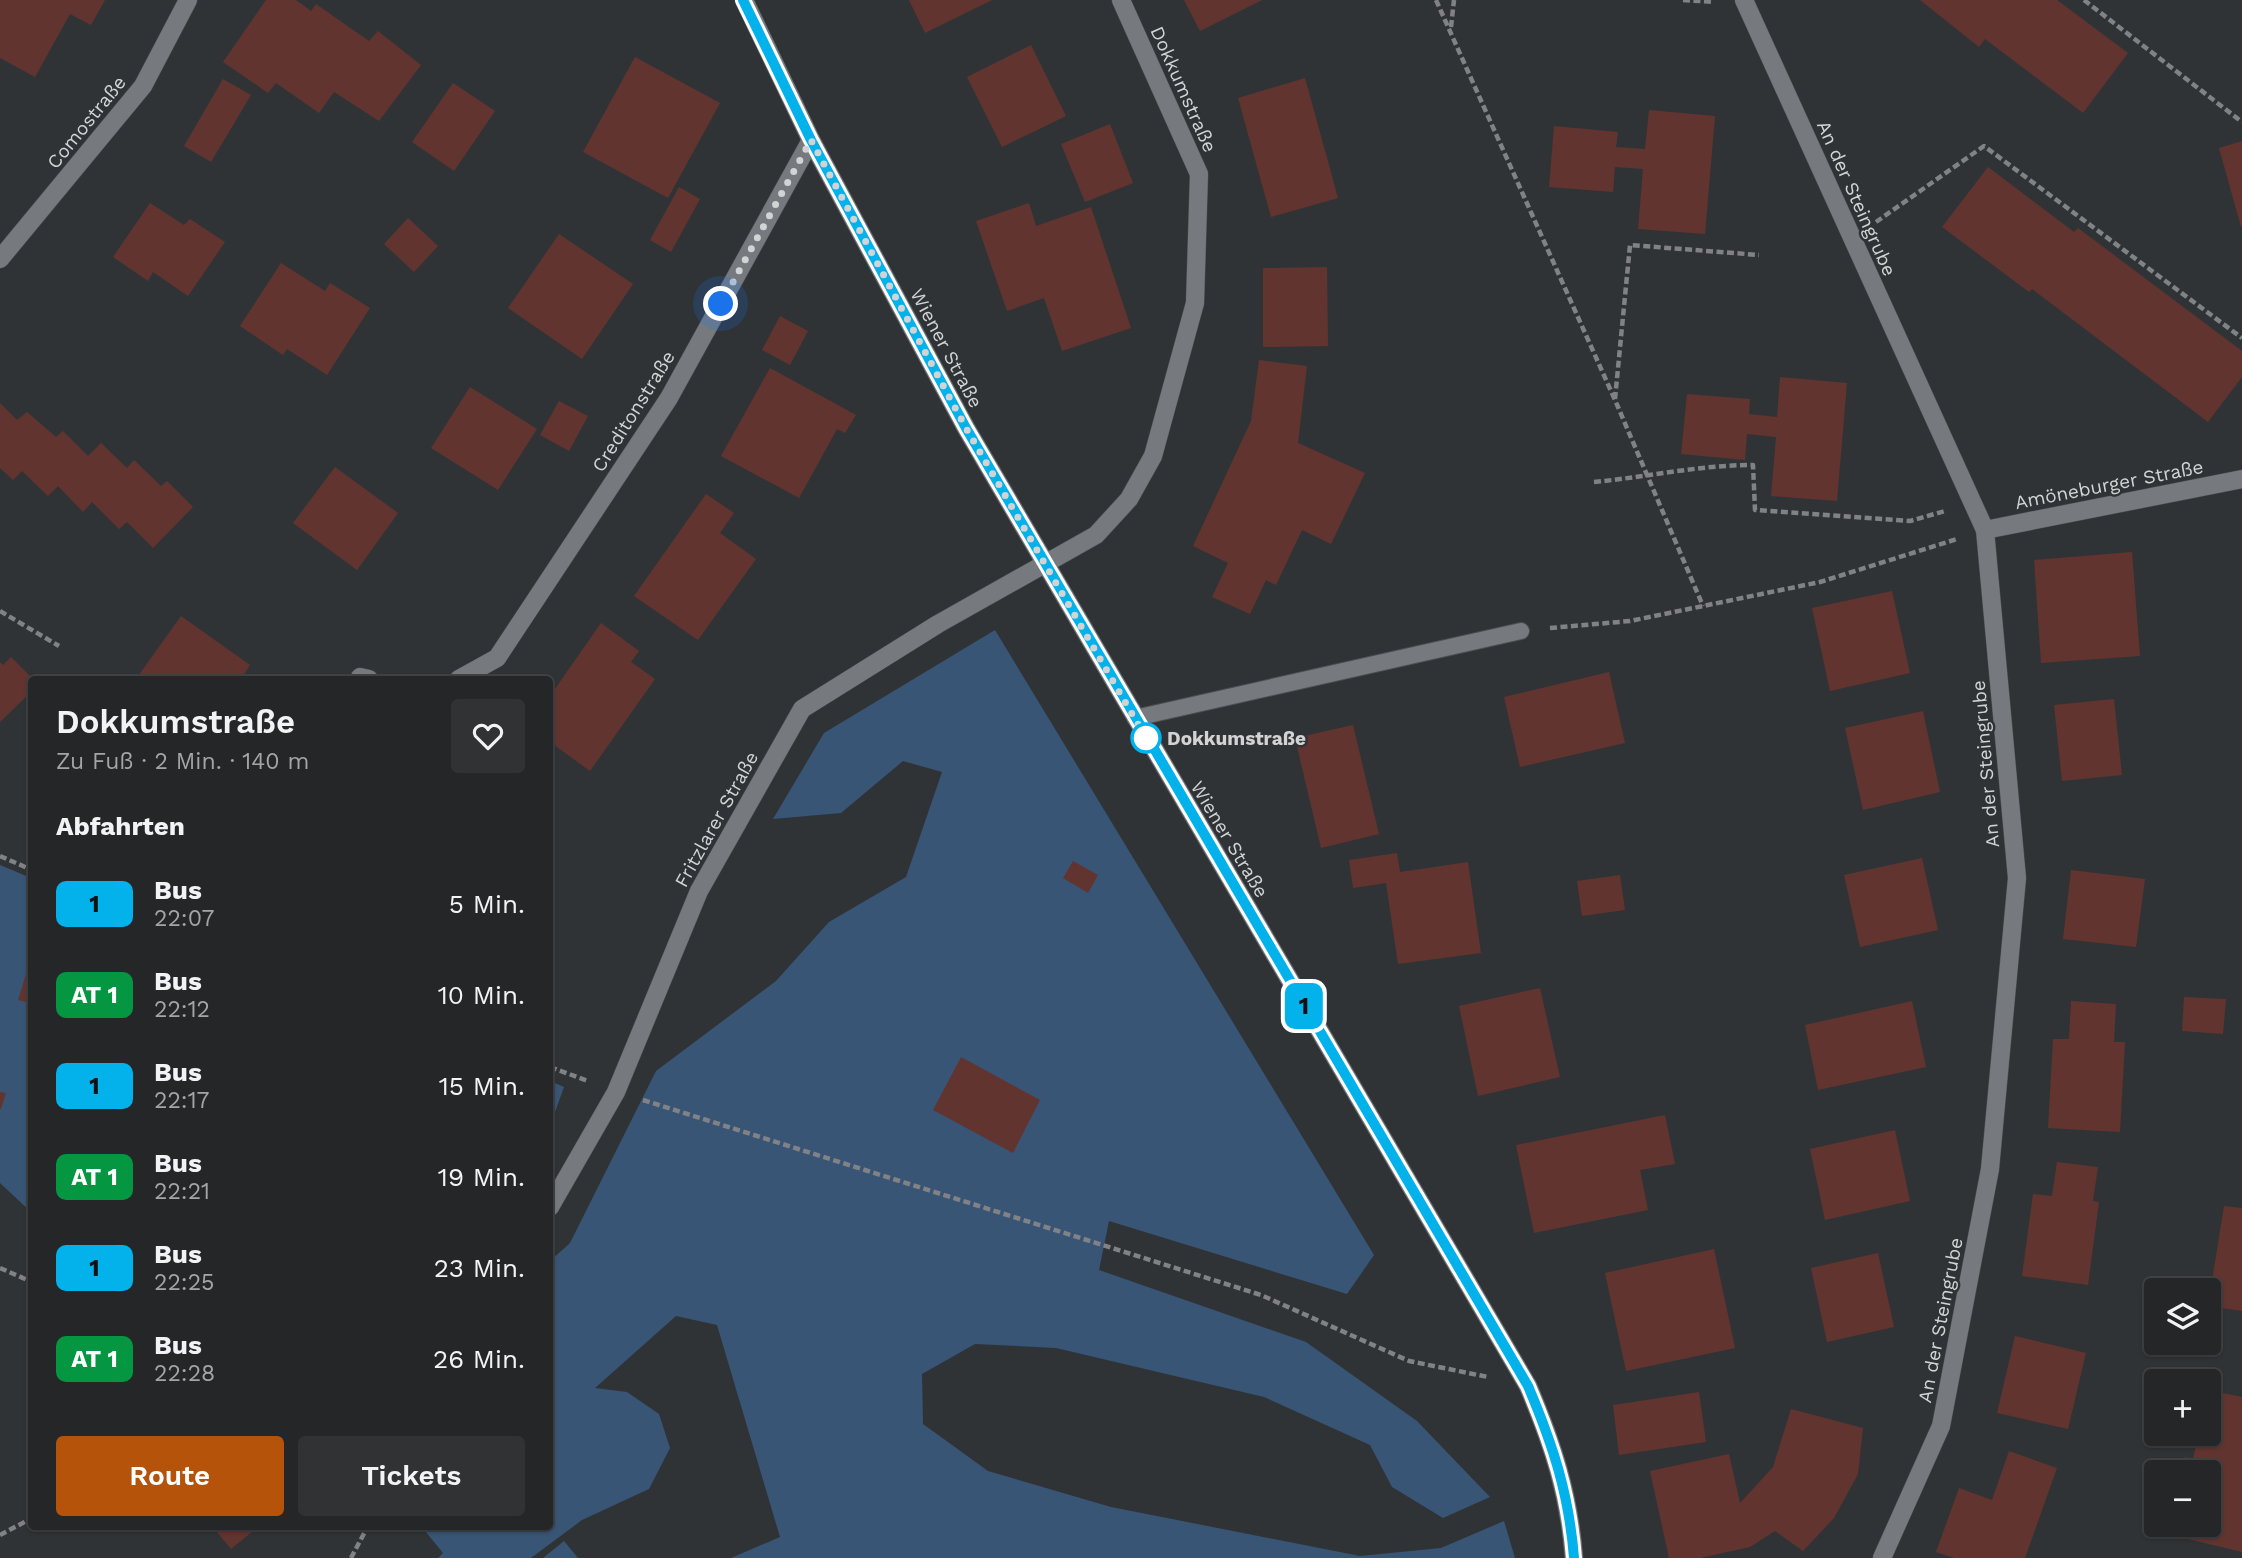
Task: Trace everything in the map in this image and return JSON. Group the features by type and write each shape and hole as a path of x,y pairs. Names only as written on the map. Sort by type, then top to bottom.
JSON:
{"street":[{"name":"Comostraße","path":"0,259 143,86 188,0"},
{"name":"Wiener Straße","path":"744,0 811,140 966,428 1528,1386 1554,1448 1570,1510 1574,1558"},
{"name":"Dokkumstraße","path":"1045,564 1096,535 1129,499 1153,456 1195,303 1199,174 1121,0"},
{"name":"An der Steingrube","path":"1744,0 1985,530 2017,878 1990,1169 1941,1426 1882,1558"},
{"name":"Creditonstraße","path":"464,676 497,658 669,398 811,140"},
{"name":"Amöneburger Straße","path":"1985,530 2242,479"},
{"name":"Fritzlarer Straße","path":"553,1202 617,1092 699,891 802,709 938,624 1045,564"}],"lane":[{"path":"1135,718 1521,631"}],"path":[{"path":"1436,0 1649,477 1703,606"},
{"path":"1451,29 1454,0"},
{"path":"2084,0 2242,122"},
{"path":"1852,239 1984,146 2242,338"},
{"path":"1615,400 1630,245 1759,255"},
{"path":"1594,482 1649,477 1711,465 1753,465 1755,510 1910,521 1973,503"},
{"path":"1521,631 1630,621 1820,582 1985,530"},
{"path":"0,611 59,646"},
{"path":"0,856 28,868"},
{"path":"553,1068 617,1092 1261,1295 1409,1361 1528,1386"},
{"path":"0,1268 28,1280"},
{"path":"0,1535 28,1520"},
{"path":"351,1558 366,1530"}],"shaded area":[{"path":"995,630 1374,1255 1347,1294 1109,1221 1099,1270 1306,1342 1417,1421 1490,1497 1443,1518 1392,1487 1370,1445 1264,1397 1056,1348 975,1344 922,1374 923,1424 988,1471 1111,1507 1360,1556 1441,1548 1504,1521 1515,1558 731,1558 780,1537 717,1325 676,1316 595,1388 627,1392 659,1414 670,1448 649,1489 582,1520 531,1558 438,1558 443,1553 424,1530 553,1530 553,1258 570,1243 656,1071 776,981 829,922 906,877 942,772 903,761 841,813 773,819 824,733"},
{"path":"0,865 28,877 28,1209 0,1183"},
{"path":"553,1082 564,1087 553,1118"},
{"path":"564,1541 578,1558 543,1558"}],"building":[{"path":"0,0 105,0 91,25 70,14 35,77 0,58"},
{"path":"266,0 296,0 311,11 316,4 369,41 378,31 421,65 379,121 334,92 319,113 276,83 268,93 223,62"},
{"path":"909,0 992,0 925,33"},
{"path":"1184,0 1262,0 1200,31"},
{"path":"1920,0 2057,0 2128,53 2083,113 1985,39 1979,47"},
{"path":"1031,45 1066,116 1002,147 967,77"},
{"path":"635,57 720,103 668,198 583,152"},
{"path":"1305,78 1338,198 1271,217 1238,98"},
{"path":"223,79 251,95 211,162 184,146"},
{"path":"453,83 495,111 454,171 412,142"},
{"path":"1649,110 1715,116 1705,234 1638,229 1643,169 1615,167 1613,192 1549,187 1554,126 1618,132 1616,147 1645,149"},
{"path":"1110,124 1133,183 1085,202 1061,144"},
{"path":"2242,141 2242,226 2241,227 2219,148"},
{"path":"1988,167 2074,232 2078,228 2242,351 2242,377 2208,422 2032,289 2029,292 1942,227"},
{"path":"679,187 700,199 671,252 650,240"},
{"path":"150,203 184,225 190,219 225,242 188,296 153,272 148,281 113,257"},
{"path":"1029,203 1036,226 1091,207 1131,328 1062,351 1044,298 1007,311 976,221"},
{"path":"408,218 438,246 414,272 384,244"},
{"path":"559,234 633,284 582,359 508,308"},
{"path":"281,263 325,291 330,283 370,308 327,375 287,349 283,355 240,326"},
{"path":"1327,267 1328,346 1263,347 1263,268"},
{"path":"780,316 808,331 790,365 762,350"},
{"path":"1259,360 1307,366 1298,443 1365,473 1331,544 1302,530 1276,585 1266,580 1250,614 1212,597 1228,563 1193,546 1251,421"},
{"path":"770,368 856,415 845,433 837,429 799,498 721,456"},
{"path":"1780,377 1847,383 1837,501 1771,496 1776,437 1747,434 1745,460 1681,454 1687,394 1750,399 1749,414 1777,417"},
{"path":"470,387 537,429 498,490 431,448"},
{"path":"559,401 588,416 569,451 540,435"},
{"path":"0,403 17,420 27,412 56,437 63,431 88,456 101,443 127,468 134,460 161,486 167,481 193,507 153,548 127,522 119,529 92,502 83,512 58,486 48,496 22,471 13,480 0,468"},
{"path":"335,467 398,513 357,570 293,523"},
{"path":"706,494 734,513 720,533 756,559 698,640 634,596"},
{"path":"2132,552 2140,656 2041,663 2034,560"},
{"path":"1892,591 1910,673 1830,691 1812,608"},
{"path":"181,616 250,665 243,676 138,676"},
{"path":"601,623 639,651 631,662 655,679 590,771 553,744 553,692"},
{"path":"11,657 30,676 28,695 0,722 0,662 3,665"},
{"path":"1609,672 1625,743 1520,767 1504,697"},
{"path":"2114,699 2122,775 2062,781 2054,705"},
{"path":"1923,711 1940,792 1863,810 1845,728"},
{"path":"1353,725 1379,834 1321,848 1295,738"},
{"path":"1397,853 1400,872 1468,862 1481,953 1398,964 1386,883 1353,888 1349,860"},
{"path":"1922,858 1938,930 1860,947 1844,875"},
{"path":"1073,861 1098,875 1088,893 1063,878"},
{"path":"2071,870 2145,879 2136,947 2063,939"},
{"path":"1620,875 1625,910 1582,916 1577,881"},
{"path":"26,974 28,974 28,1003 18,1000"},
{"path":"1540,988 1560,1077 1478,1096 1459,1006"},
{"path":"2184,997 2226,999 2223,1034 2182,1031"},
{"path":"1912,1001 1926,1067 1818,1090 1805,1025"},
{"path":"2071,1001 2116,1004 2114,1042 2125,1042 2120,1132 2048,1128 2053,1039 2069,1039"},
{"path":"961,1057 1040,1100 1013,1153 933,1110"},
{"path":"0,1092 6,1093 1,1109 0,1109"},
{"path":"1665,1115 1675,1164 1640,1170 1648,1210 1534,1233 1516,1145"},
{"path":"1895,1130 1910,1201 1825,1220 1810,1149"},
{"path":"2057,1162 2098,1167 2093,1201 2099,1202 2088,1285 2022,1276 2033,1194 2052,1196"},
{"path":"2224,1206 2242,1208 2242,1311 2221,1308 2221,1278 2212,1278"},
{"path":"1714,1249 1735,1348 1626,1371 1605,1273"},
{"path":"1878,1253 1894,1327 1827,1342 1811,1268"},
{"path":"2015,1336 2086,1353 2068,1429 1997,1413"},
{"path":"1699,1392 1706,1442 1619,1455 1613,1405"},
{"path":"2221,1393 2242,1397 2242,1552 2180,1537 2221,1537 2221,1460 2184,1460 2185,1457 2193,1459 2196,1446 2221,1446"},
{"path":"1791,1409 1863,1428 1858,1474 1834,1518 1803,1551 1775,1531 1750,1547 1700,1558 1669,1558 1650,1471 1729,1454 1740,1503 1773,1467"},
{"path":"2009,1451 2057,1468 2025,1558 1954,1558 1936,1552 1959,1488 1992,1500"},
{"path":"215,1530 254,1530 231,1549"}],"bus line":[{"name":"1","path":"743,0 811,140 966,428 1528,1386 1554,1448 1570,1510 1574,1558"}],"place":[{"name":"Dokkumstraße","path":"1146,738"}],"route":[{"path":"721,304 811,140 966,428 1146,738"}]}
